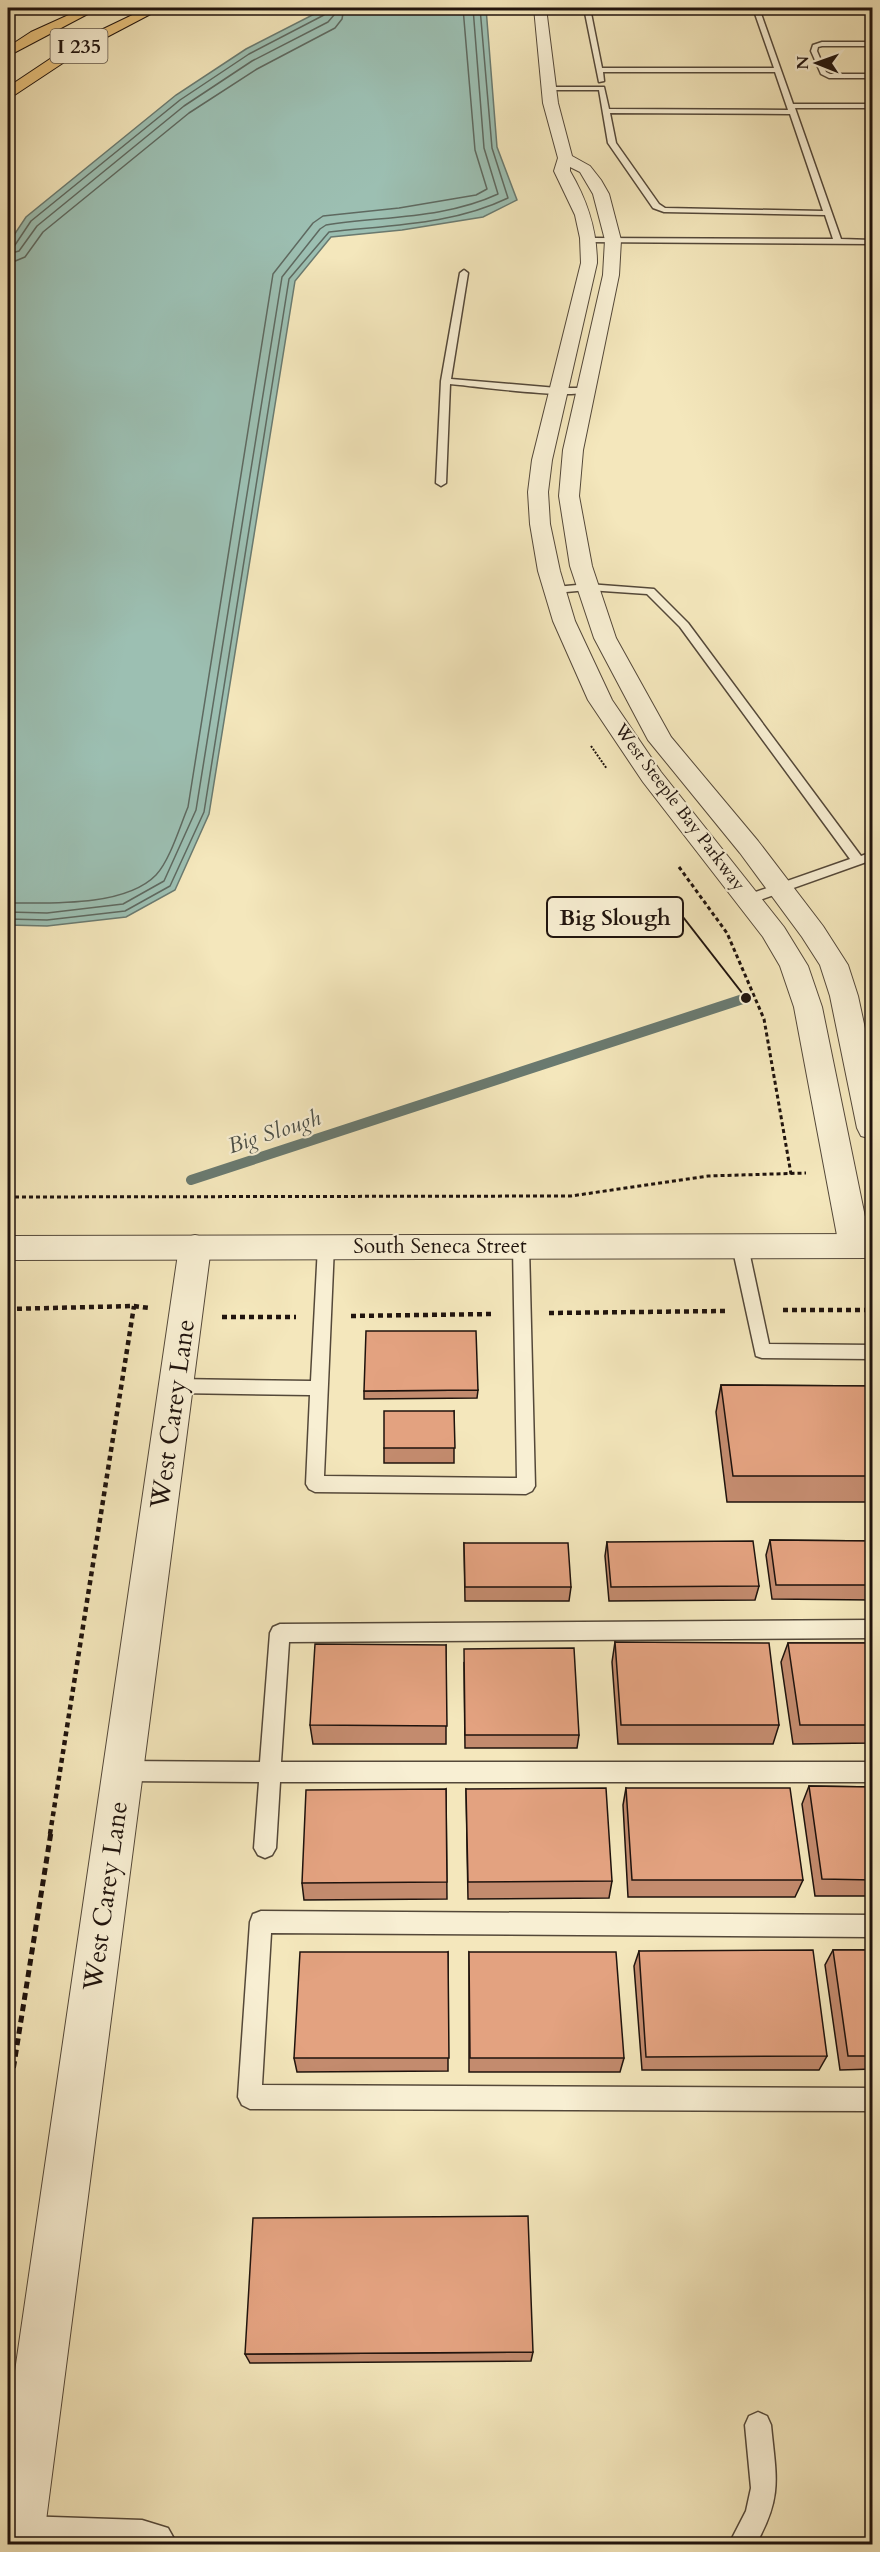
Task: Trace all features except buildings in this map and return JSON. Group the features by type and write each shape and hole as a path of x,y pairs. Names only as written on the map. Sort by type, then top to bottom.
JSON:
{"highway":[{"name":"I 235","path":"8,52 36,35 93,8"},
{"name":"I 235","path":"8,93 79,46 156,8"}],"street":[{"name":"West Steeple Bay Parkway","path":"540,8 557,136 565,158 585,169 593,180 605,206 601,240 589,263 542,460 538,492 540,524 555,590 564,621 600,700 652,777 749,899 794,966 808,1007 840,1173 864,1246"},
{"name":"West Steeple Bay Parkway","path":"601,240 611,276 573,450 569,496 581,566 605,638 660,740 780,887 834,965 844,996 873,1128"},
{"name":"South Seneca Street","path":"8,1248 864,1246"},
{"name":"West Carey Lane","path":"17,2537 195,1247"}],"lane":[{"path":"587,8 612,143 656,206 664,210 828,213"},
{"path":"756,8 838,242"},
{"path":"873,44 822,44 815,46 814,51 823,73 829,76 873,76"},
{"path":"599,70 778,70"},
{"path":"549,88 602,88"},
{"path":"606,111 873,106"},
{"path":"601,240 873,242"},
{"path":"441,483 446,381 464,273"},
{"path":"446,381 557,391 585,391"},
{"path":"555,590 588,587 650,591 684,625 858,861"},
{"path":"749,899 873,856"},
{"path":"326,1246 315,1484 526,1486 521,1246"},
{"path":"740,1246 762,1351 873,1352"},
{"path":"176,1386 320,1388"},
{"path":"265,1848 280,1633 873,1629"},
{"path":"122,1771 873,1772"},
{"path":"873,1926 261,1922 250,2097 873,2100"},
{"path":"742,2544 758,2515 764,2488 758,2425"},
{"path":"17,2537 142,2534 159,2537 164,2544"}],"path":[{"path":"8,1197 571,1196 708,1176 840,1173"},
{"path":"8,1309 134,1306 229,1318 873,1310"},
{"path":"8,2102 134,1306"}],"water":[{"path":"326,8 486,8 497,147 517,200 483,217 402,230 331,237 295,281 209,814 175,890 126,917 47,926 8,925 8,244 26,217 176,95 246,49"}],"waterway":[{"name":"Big Slough","path":"191,1180 746,998"}],"place":[{"name":"Big Slough","path":"746,998"}]}
